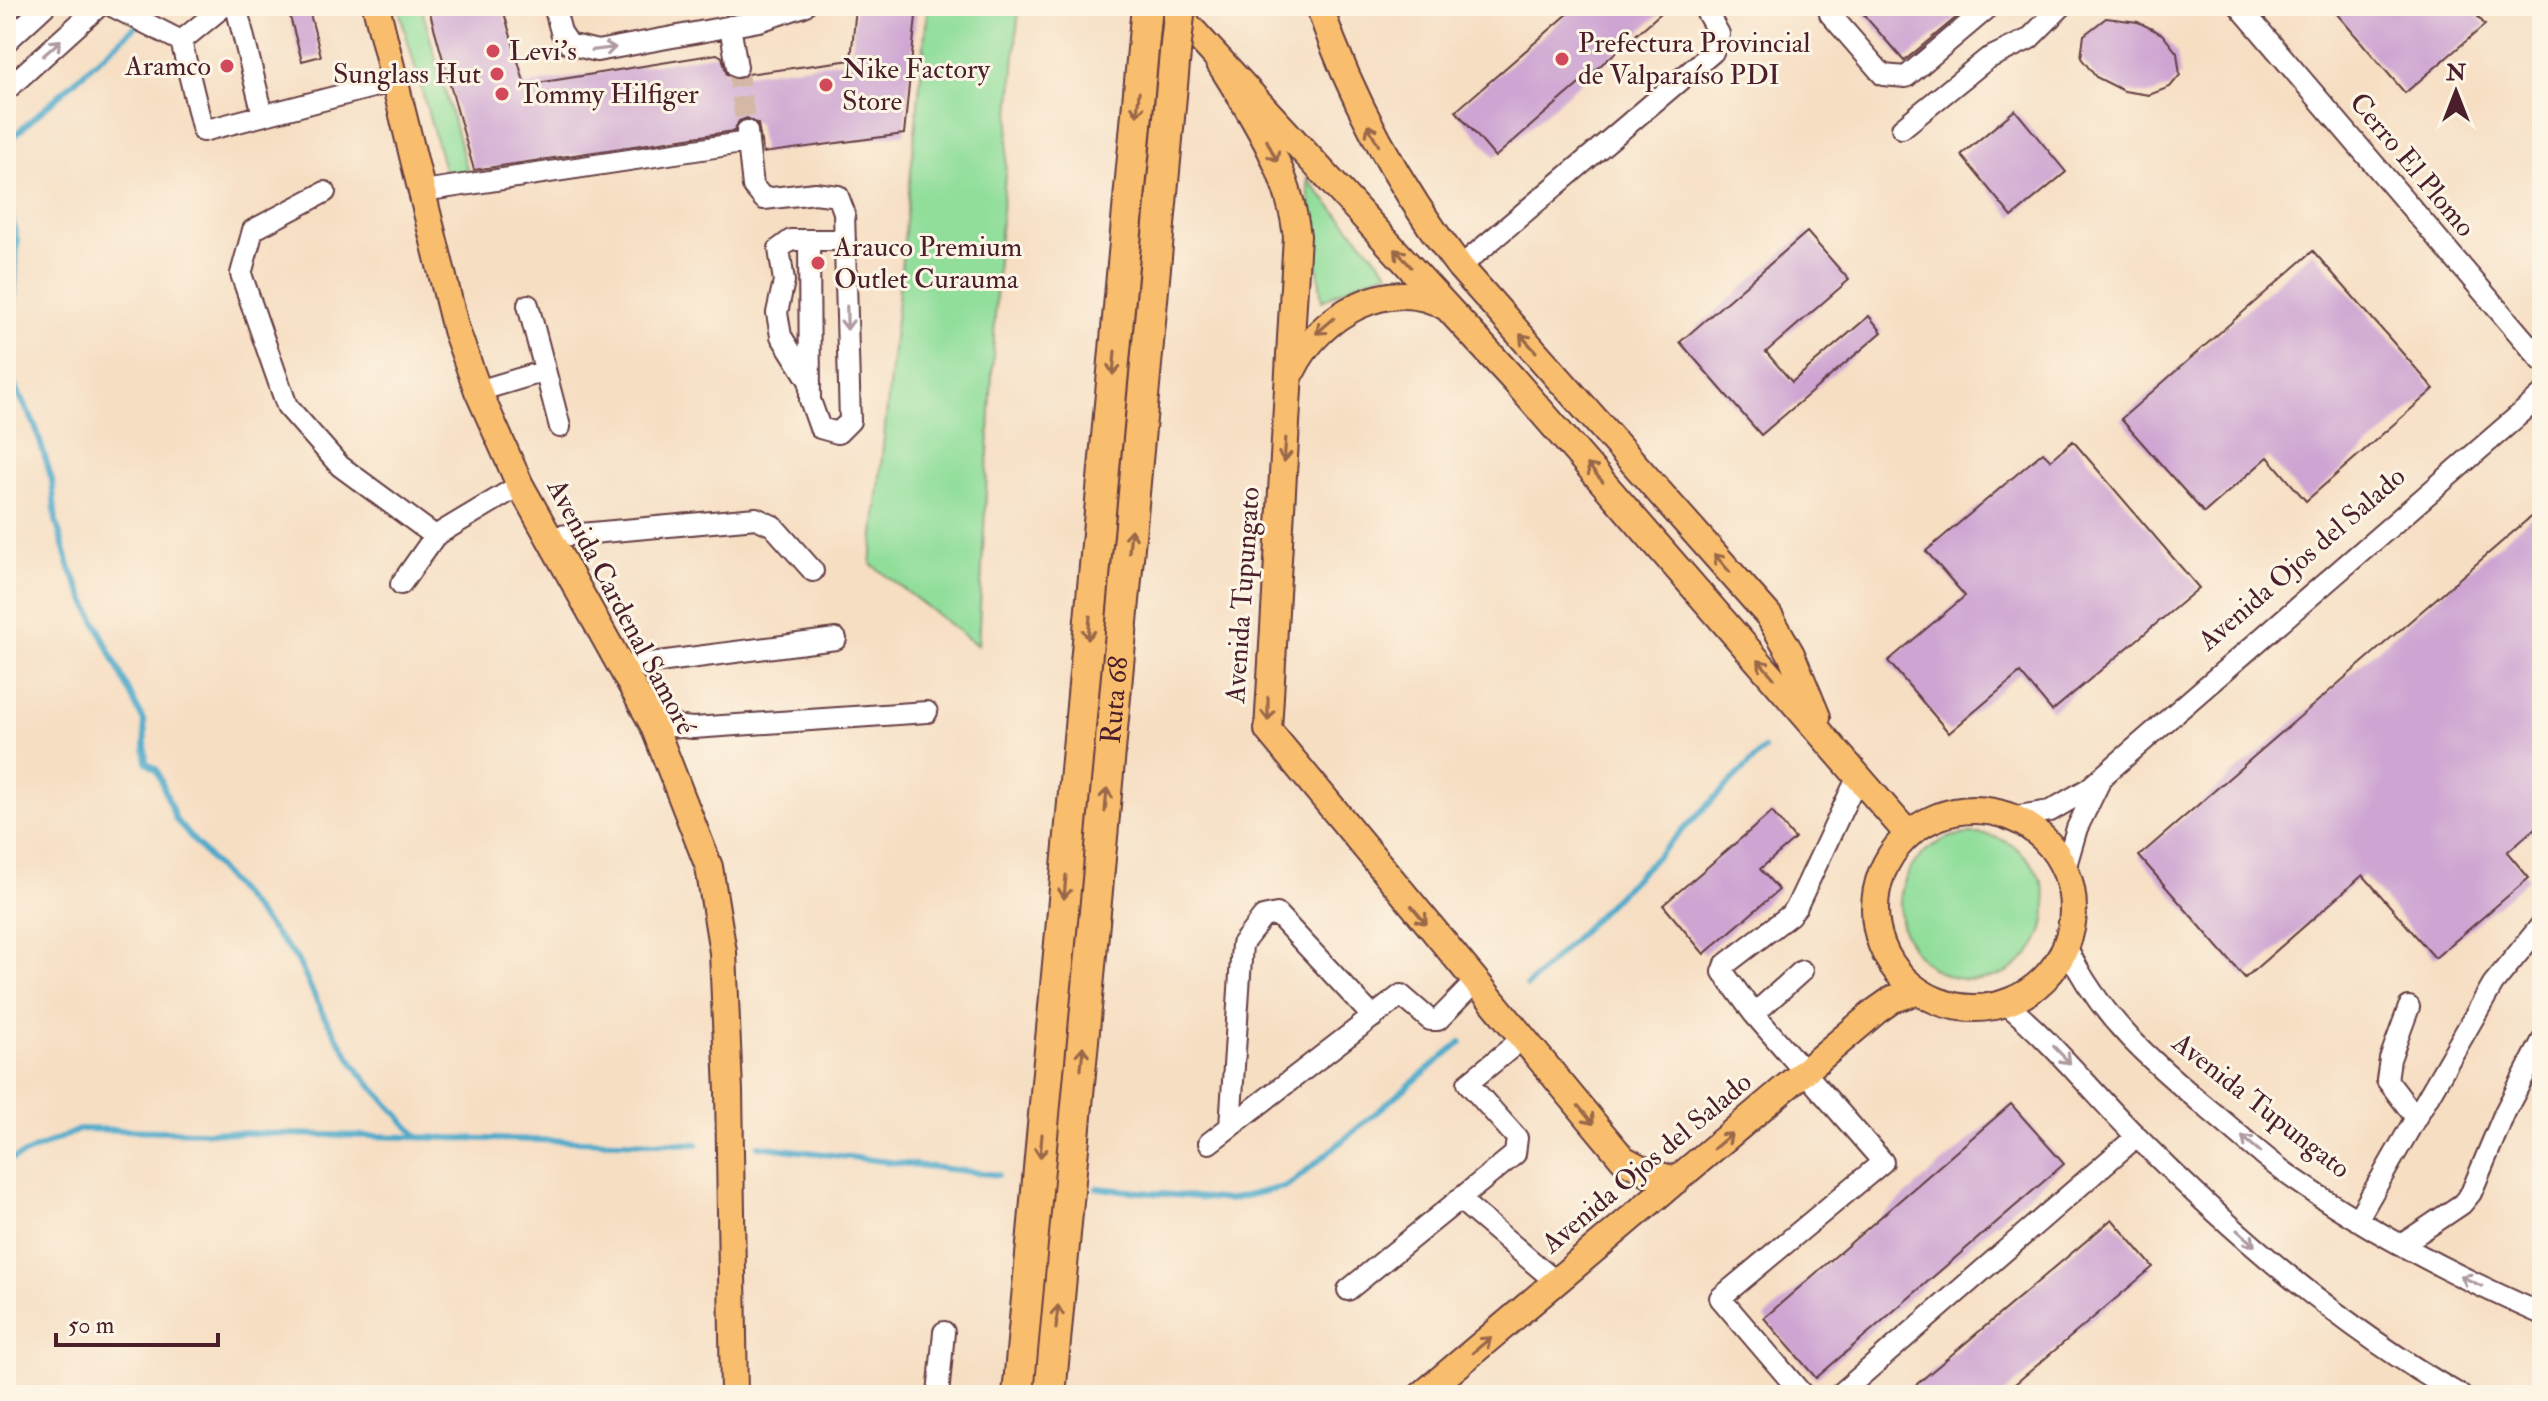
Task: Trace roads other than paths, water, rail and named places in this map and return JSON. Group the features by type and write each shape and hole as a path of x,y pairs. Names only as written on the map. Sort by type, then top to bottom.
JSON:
{"highway":[{"name":"Ruta 68","path":"1050,1395 1180,6"},
{"name":"Ruta 68","path":"1018,1395 1146,16"}],"main road":[{"name":"Avenida Cardenal Samoré","path":"376,6 456,330 478,391 520,485 653,724 709,867 723,952 731,1136 734,1395"},
{"name":"Avenida Tupungato","path":"1170,6 1450,309 1908,834"},
{"name":"Avenida Tupungato","path":"1319,6 1348,82 1375,140 1415,205 1460,267 1769,616 1791,654 1812,707 1834,748"},
{"name":"Avenida Tupungato","path":"1218,60 1275,156 1293,206 1297,256 1268,730 1623,1159 1649,1173 1677,1180"},
{"path":"1291,372 1299,355 1322,327 1353,307 1404,297 1438,302 1450,309"},
{"name":"Avenida Ojos del Salado","path":"1985,810 2012,817 2044,838 2065,869 2074,907 2066,946 2042,981 2005,1003 1960,1007 1918,991 1892,966 1877,933 1875,897 1885,863 1908,834 1940,815 1985,810"},
{"name":"Avenida Ojos del Salado","path":"1422,1395 1885,1005 1918,991"}],"street":[{"path":"6,42 45,6"},
{"path":"6,90 99,6"},
{"path":"181,41 224,6"},
{"path":"236,6 263,115"},
{"path":"554,6 561,32 569,44 583,50 597,51 779,16 804,6"},
{"path":"1460,267 1713,52 1719,34 1703,6"},
{"path":"1829,6 1830,14 1883,75 1895,79 1906,77 1990,6"},
{"path":"1902,128 1987,59 2029,39 2062,6"},
{"name":"Cerro El Plomo","path":"2239,6 2542,361"},
{"path":"120,10 181,41 203,131 396,81"},
{"path":"730,26 737,67"},
{"path":"423,191 748,136 753,186 764,199 815,193 838,196 844,212 850,421 838,433 820,428 810,400 809,240"},
{"path":"325,192 253,230 241,274 287,406 340,466 435,536"},
{"path":"810,382 781,336 777,313 784,281 779,249 791,240 845,240"},
{"path":"528,305 560,427"},
{"path":"478,391 545,371"},
{"name":"Avenida Ojos del Salado","path":"2012,817 2050,811 2088,789 2542,395"},
{"path":"401,584 435,536 520,485"},
{"path":"548,537 756,518 773,526 813,571"},
{"path":"620,667 836,639"},
{"path":"653,724 693,728 927,712"},
{"name":"Avenida Ojos del Salado","path":"2065,869 2077,828 2105,772"},
{"path":"1803,1395 1720,1298 1883,1162 1754,1014 1723,972 1726,964 1790,915 1858,776"},
{"path":"1230,1127 1242,944 1263,917 1277,914 1373,1017"},
{"path":"2357,1220 2493,984 2542,924"},
{"name":"Avenida Tupungato","path":"2066,946 2081,978 2115,1026 2155,1065 2294,1180 2401,1245 2542,1314"},
{"path":"1754,1014 1802,971"},
{"path":"1209,1143 1401,995 1430,1020 1438,1020 1475,982"},
{"path":"2005,1003 2036,1028 2136,1137 2304,1289 2404,1361 2460,1395"},
{"path":"2409,1007 2390,1059 2387,1080 2416,1118"},
{"path":"1348,1290 1515,1154 1517,1138 1468,1083 1522,1039"},
{"path":"2401,1245 2462,1204 2471,1193 2505,1112 2542,1041"},
{"path":"1839,1395 2136,1137"},
{"path":"1459,1199 1556,1282"},
{"path":"938,1395 944,1332"}],"waterway":[{"path":"146,17 158,6"},
{"path":"6,143 138,24"},
{"path":"6,191 17,241 11,379 35,425 52,480 56,521 70,569 144,722 146,762 157,770 176,820 297,959 324,1016 360,1073 416,1135"},
{"path":"1527,986 1764,749"},
{"path":"1097,1188 1228,1200 1288,1186 1461,1042"},
{"path":"6,1162 81,1129 697,1144"},
{"path":"758,1146 998,1175"}],"tunnel":[{"path":"737,67 747,130"}],"place":[{"name":"Levi's","path":"493,51"},
{"name":"Prefectura Provincial de Valparaíso PDI","path":"1562,59"},
{"name":"Aramco","path":"227,66"},
{"name":"Sunglass Hut","path":"497,74"},
{"name":"Nike Factory Store","path":"826,85"},
{"name":"Tommy Hilfiger","path":"502,94"},
{"name":"Arauco Premium Outlet Curauma","path":"818,263"}]}
